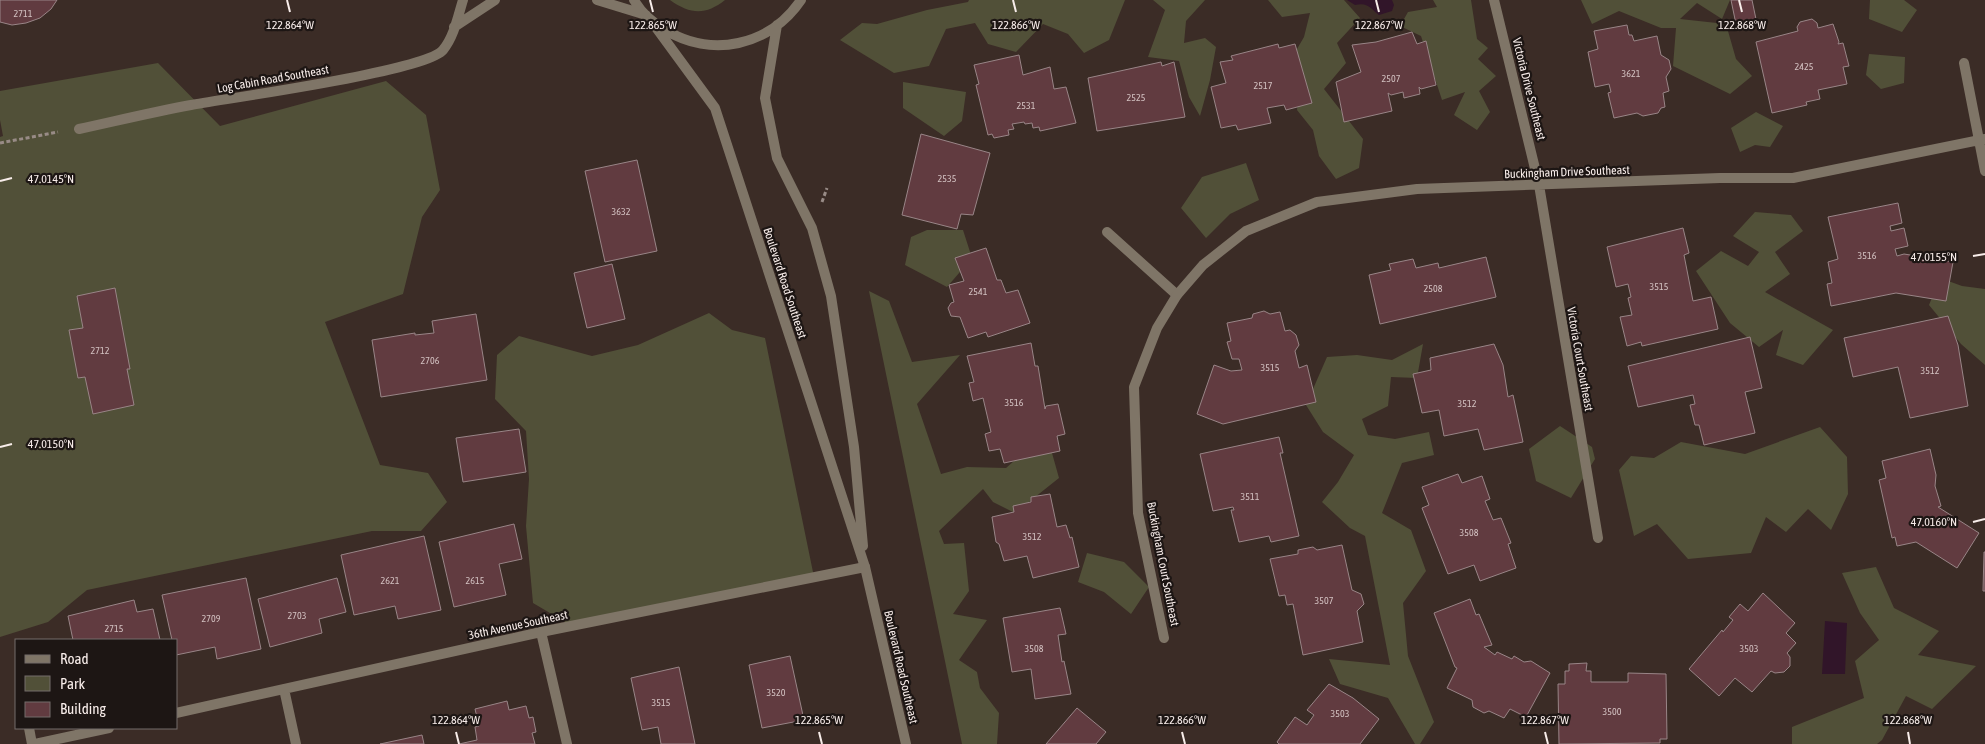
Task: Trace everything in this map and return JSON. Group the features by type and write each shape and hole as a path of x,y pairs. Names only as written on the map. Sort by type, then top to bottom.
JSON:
{"street":[{"name":"Log Cabin Road Southeast","path":"79,129 190,106 302,87 385,70 431,57 443,50 454,26 462,0"},
{"path":"454,26 495,0"},
{"path":"597,0 649,18 678,38 708,46 738,44 766,34 790,15 801,0"},
{"name":"Boulevard Road Southeast","path":"634,0 715,108 865,567 906,744"},
{"name":"Victoria Drive Southeast","path":"1494,0 1539,185"},
{"name":"Boulevard Road Southeast","path":"777,25 765,98 777,158 812,228 831,296 854,447 865,567"},
{"path":"1964,62 1982,140 1985,171"},
{"name":"Buckingham Drive Southeast","path":"1176,295 1203,265 1246,232 1317,202 1417,189 1720,178 1792,178 1982,140"},
{"name":"Victoria Court Southeast","path":"1539,185 1598,538"},
{"path":"1107,232 1176,295"},
{"name":"Buckingham Court Southeast","path":"1164,638 1138,513 1134,387 1157,328 1176,295"},
{"name":"36th Avenue Southeast","path":"178,713 541,632 865,567"},
{"path":"541,632 567,744"},
{"path":"284,689 296,744"},
{"path":"29,729 34,744 104,729"}],"path":[{"path":"0,143 79,129"}],"green space":[{"path":"670,0 725,0 705,11 692,11"},
{"path":"969,0 1125,0 1109,40 1084,53 1068,34 1043,24 1016,52 988,44 975,23 946,29 929,66 894,73 840,40 862,23 877,24 927,10 968,2"},
{"path":"1153,0 1205,0 1186,21 1184,43 1205,38 1216,47 1210,80 1200,116 1189,97 1179,61 1148,57 1165,10"},
{"path":"1268,0 1344,0 1360,18 1337,43 1346,63 1324,89 1363,139 1359,168 1336,179 1319,156 1313,130 1297,110 1300,87 1290,61 1304,37 1310,13 1282,17"},
{"path":"1433,0 1471,0 1477,39 1488,48 1478,59 1496,76 1479,91 1490,112 1477,130 1454,115 1465,92 1442,100 1421,36 1400,26 1408,12 1437,7"},
{"path":"1581,0 1730,0 1722,19 1697,3 1680,19 1726,24 1736,59 1752,76 1730,94 1673,66 1676,28 1661,28 1619,11 1592,24"},
{"path":"1870,0 1904,0 1917,10 1902,32 1869,19"},
{"path":"1869,54 1905,57 1904,83 1881,89 1866,75"},
{"path":"158,63 220,126 386,81 426,115 440,190 422,217 403,294 325,322 380,465 428,473 447,502 421,531 372,531 87,590 48,622 0,637 0,137 3,136 0,120 0,91"},
{"path":"903,82 966,92 962,121 944,136 903,108"},
{"path":"1756,112 1783,126 1770,147 1755,145 1740,152 1731,128"},
{"path":"1246,163 1259,200 1230,214 1206,238 1181,208 1202,177"},
{"path":"1755,212 1791,215 1803,231 1775,252 1790,274 1765,292 1833,330 1803,365 1776,355 1783,330 1759,347 1730,323 1696,271 1721,251 1748,266 1759,252 1733,236"},
{"path":"927,230 963,230 972,258 947,287 905,265 911,237"},
{"path":"1940,278 1962,286 1985,289 1985,365 1961,344 1929,305"},
{"path":"869,291 889,301 912,362 960,355 917,404 941,474 967,467 1006,468 1031,446 1052,453 1059,478 1015,513 993,502 983,489 939,531 944,544 964,543 969,591 953,614 987,620 959,660 977,672 980,688 999,713 997,744 962,744"},
{"path":"709,313 732,330 765,338 814,577 572,626 533,603 526,526 529,479 526,431 495,399 497,355 519,336 592,356 638,345"},
{"path":"1423,344 1417,378 1391,377 1388,406 1362,419 1368,435 1395,439 1429,432 1434,455 1402,463 1382,513 1411,530 1426,571 1403,603 1408,656 1434,722 1420,744 1415,744 1388,698 1340,684 1329,659 1390,665 1365,536 1350,528 1322,502 1338,482 1354,455 1323,432 1306,405 1327,357 1357,355 1392,360"},
{"path":"1560,426 1592,447 1595,459 1571,498 1536,481 1529,449"},
{"path":"1820,427 1847,457 1848,494 1831,530 1808,509 1786,532 1766,517 1751,553 1688,559 1657,524 1634,536 1619,470 1631,456 1654,458 1681,442 1745,454"},
{"path":"1087,553 1124,562 1149,587 1131,614 1104,592 1078,582"},
{"path":"1876,567 1894,608 1939,631 1918,655 1976,666 1932,709 1906,696 1882,740 1877,744 1792,744 1792,727 1864,698 1855,661 1879,640 1860,613 1842,573"}],"shaded area":[{"path":"1347,0 1392,0 1394,5 1392,11 1379,15 1366,5 1355,5"},
{"path":"1825,621 1847,623 1845,674 1822,674"}],"building":[{"path":"0,0 57,0 51,9 40,18 12,25 0,22"},
{"path":"1731,0 1752,0 1757,24 1737,29"},
{"path":"1812,19 1817,23 1818,28 1833,24 1838,44 1843,43 1849,66 1843,67 1847,84 1818,90 1820,99 1806,102 1807,105 1772,113 1756,42 1798,31 1797,27 1800,22"},
{"path":"1627,25 1629,35 1632,35 1634,41 1657,36 1661,55 1669,60 1671,69 1666,77 1669,91 1663,93 1665,107 1661,108 1658,113 1643,116 1637,113 1614,118 1608,93 1611,92 1609,84 1595,87 1588,52 1598,49 1594,31"},
{"path":"1412,32 1417,44 1426,41 1436,85 1421,89 1419,87 1420,94 1404,98 1403,92 1391,95 1388,93 1392,111 1344,122 1336,82 1361,72 1352,45 1376,42"},
{"path":"1278,44 1279,48 1295,44 1312,103 1286,110 1284,105 1267,108 1271,123 1238,130 1236,125 1221,128 1211,87 1226,83 1220,62 1233,60 1231,56"},
{"path":"1019,55 1023,75 1050,67 1054,89 1066,87 1076,123 1040,131 1039,127 1033,128 1032,123 1025,124 1024,122 1012,124 1014,129 1008,130 1009,135 994,138 992,134 988,135 976,85 979,84 974,65"},
{"path":"1161,62 1162,66 1174,62 1185,117 1097,131 1088,78"},
{"path":"921,134 990,153 973,215 961,214 957,229 902,215"},
{"path":"637,160 657,251 605,262 585,171"},
{"path":"1898,203 1902,223 1890,226 1891,231 1904,228 1908,246 1895,249 1897,256 1904,254 1953,262 1946,301 1896,293 1831,306 1827,284 1832,283 1828,262 1838,259 1828,217"},
{"path":"1683,228 1689,253 1684,255 1693,301 1711,297 1718,329 1642,346 1641,342 1627,346 1620,317 1632,315 1628,298 1631,297 1628,284 1616,287 1607,247"},
{"path":"986,248 997,280 1001,280 1006,293 1018,290 1030,323 988,337 986,332 968,338 960,317 951,316 948,308 954,302 949,285 964,281 955,258"},
{"path":"1486,257 1496,297 1380,324 1369,275 1391,270 1389,264 1413,259 1416,268 1438,263 1439,268"},
{"path":"612,264 625,319 587,328 574,273"},
{"path":"115,288 130,369 127,369 134,405 93,414 85,377 78,378 69,330 83,328 77,296"},
{"path":"1264,311 1270,314 1280,312 1285,331 1290,330 1296,335 1299,345 1295,351 1299,368 1307,365 1316,402 1223,424 1197,414 1214,365 1231,371 1242,370 1239,359 1232,359 1227,342 1231,341 1227,323 1252,318 1253,314"},
{"path":"476,314 487,380 381,397 372,340 415,333 415,335 434,333 432,321"},
{"path":"1948,316 1958,345 1968,406 1910,418 1898,367 1853,377 1844,338"},
{"path":"1750,337 1762,388 1745,392 1755,433 1704,445 1699,425 1695,425 1690,405 1695,404 1693,395 1638,407 1628,366"},
{"path":"1031,343 1035,366 1038,366 1045,409 1046,406 1058,404 1065,434 1057,436 1060,451 1004,463 1000,449 989,451 985,434 991,432 983,398 973,401 969,383 974,382 967,356"},
{"path":"1494,344 1503,365 1508,397 1513,395 1523,442 1484,450 1478,429 1444,436 1439,410 1422,413 1413,374 1431,370 1430,358"},
{"path":"519,429 526,472 463,482 456,438"},
{"path":"1279,437 1283,453 1280,453 1299,536 1271,542 1269,536 1239,542 1231,510 1234,510 1233,507 1213,511 1200,454"},
{"path":"1930,449 1936,475 1935,486 1941,506 1938,507 1979,533 1957,568 1916,542 1897,546 1895,537 1892,538 1879,480 1886,478 1882,461"},
{"path":"1458,474 1462,483 1482,476 1490,499 1485,501 1493,520 1501,518 1511,543 1508,544 1516,568 1480,581 1474,565 1448,574 1422,508 1429,505 1422,487"},
{"path":"1050,494 1057,527 1066,525 1070,538 1072,537 1079,567 1033,578 1027,556 1004,561 999,544 996,542 992,517 1014,512 1013,506 1031,502 1031,497"},
{"path":"514,524 522,559 499,564 506,595 454,607 439,542"},
{"path":"424,536 441,610 398,619 395,606 354,615 341,555"},
{"path":"1342,545 1352,590 1361,594 1364,604 1357,611 1363,642 1303,655 1293,604 1287,605 1285,595 1279,596 1270,559 1298,554 1298,550 1313,547 1317,550"},
{"path":"1984,552 1985,591 1983,591"},
{"path":"246,578 261,649 217,659 215,647 178,655 178,639 172,639 162,595"},
{"path":"337,578 346,612 319,619 322,633 270,647 258,599"},
{"path":"1763,593 1795,623 1786,633 1796,643 1787,653 1790,657 1790,666 1784,672 1775,673 1771,671 1752,692 1735,678 1719,696 1689,669 1722,630 1723,632 1733,620 1729,617 1740,604 1748,611"},
{"path":"1470,599 1476,615 1479,614 1492,645 1484,647 1495,655 1497,652 1512,659 1514,656 1524,662 1531,661 1550,673 1526,717 1510,709 1504,718 1489,711 1484,713 1473,707 1472,700 1447,688 1457,668 1434,613"},
{"path":"134,600 137,612 153,609 160,639 73,639 68,616"},
{"path":"1060,608 1066,634 1058,635 1062,662 1064,661 1071,694 1035,699 1031,669 1012,672 1003,618"},
{"path":"790,656 804,720 762,728 749,665"},
{"path":"1587,663 1586,671 1591,671 1591,682 1628,682 1628,673 1666,674 1667,739 1660,739 1660,743 1559,744 1558,684 1565,684 1565,671 1569,671 1569,664"},
{"path":"679,667 695,744 661,744 658,727 642,730 631,678"},
{"path":"1329,684 1353,698 1379,719 1360,744 1279,744 1277,742 1295,717 1307,725 1314,715 1307,710"},
{"path":"507,701 509,710 526,706 529,718 533,717 536,732 532,733 535,744 459,744 477,740 475,727 479,726 475,709"},
{"path":"1077,708 1106,732 1096,744 1046,744"},
{"path":"422,735 424,744 380,744"}]}
